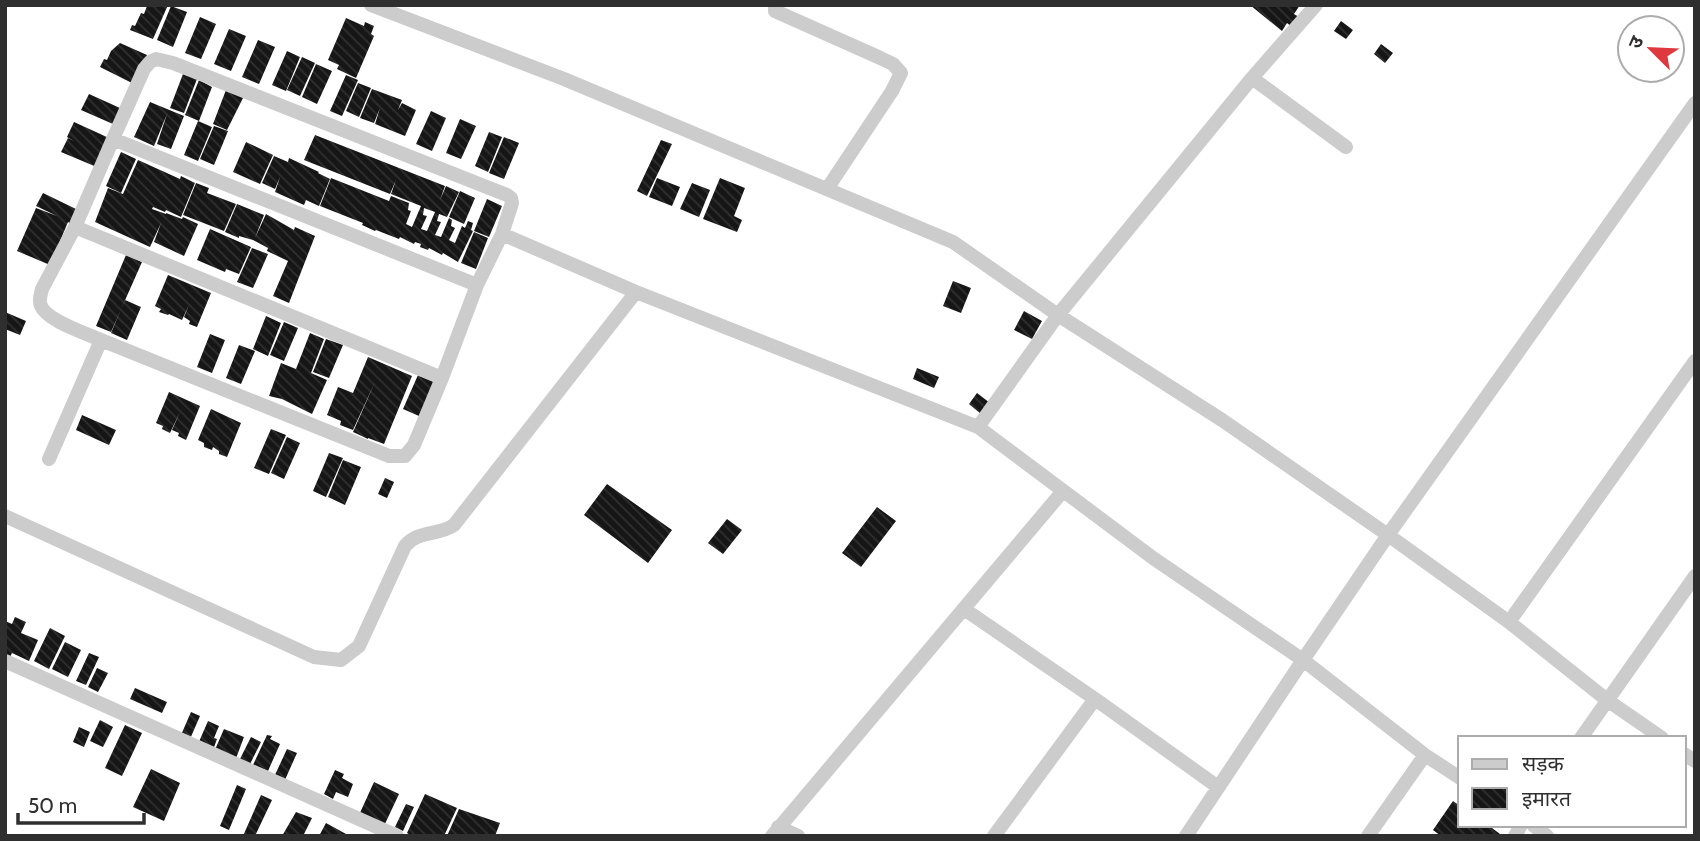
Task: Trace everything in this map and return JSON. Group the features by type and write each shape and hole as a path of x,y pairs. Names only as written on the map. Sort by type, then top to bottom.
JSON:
{"street":[{"path":"371,5 564,79 953,242 1058,315 1223,420 1388,535 1509,622 1607,700 1659,736"},
{"path":"775,5 775,10 876,56 893,65 901,73 827,189"},
{"path":"978,427 1058,315 1252,78 1316,5"},
{"path":"156,59 507,195 512,203 502,234 477,285 414,445 405,456 388,456 55,319 42,309 42,289 75,227 144,69 156,59"},
{"path":"1252,78 1346,147"},
{"path":"1186,836 1388,535 1695,103"},
{"path":"113,139 477,285"},
{"path":"75,227 442,378"},
{"path":"502,234 636,292 978,427 1153,558 1303,660 1425,755 1458,777"},
{"path":"5,516 314,657 341,660 359,646 405,546 411,539 446,530 454,525 636,292"},
{"path":"50,459 101,340"},
{"path":"1509,622 1695,361"},
{"path":"775,832 1063,491"},
{"path":"1582,736 1695,576"},
{"path":"964,609 1218,787"},
{"path":"5,661 397,836"},
{"path":"994,836 1095,699"},
{"path":"1368,836 1425,755"},
{"path":"775,832 798,836"}],"building":[{"path":"168,5 153,39 130,30 141,13 144,14 147,6"},
{"path":"1250,5 1300,5 1294,14 1299,17 1292,27 1287,23 1282,31"},
{"path":"171,6 187,12 173,47 157,40"},
{"path":"200,17 216,24 201,59 185,53"},
{"path":"346,18 364,26 365,22 374,26 371,34 374,36 356,78 337,69 339,65 328,60"},
{"path":"1341,21 1353,30 1346,39 1334,31"},
{"path":"229,29 246,36 231,71 214,64"},
{"path":"258,40 275,47 259,84 242,77"},
{"path":"120,43 147,55 134,84 100,67"},
{"path":"1381,44 1393,53 1385,63 1374,54"},
{"path":"287,51 300,57 286,91 272,85"},
{"path":"302,57 315,63 300,96 287,90"},
{"path":"316,64 332,71 317,104 302,97"},
{"path":"183,74 197,79 184,113 170,108"},
{"path":"346,75 358,80 342,116 330,111"},
{"path":"199,80 212,87 199,121 185,115"},
{"path":"358,83 371,88 359,117 346,111"},
{"path":"372,89 402,100 398,110 402,103 416,110 405,136 375,124 380,108 374,123 360,118"},
{"path":"226,90 244,96 227,130 213,124"},
{"path":"89,94 120,108 113,124 81,110"},
{"path":"150,102 184,116 171,149 157,144 167,114 154,146 134,137"},
{"path":"431,111 446,118 432,151 416,144"},
{"path":"460,119 476,126 461,159 446,153"},
{"path":"198,121 212,127 198,161 184,155"},
{"path":"74,122 109,138 99,168 61,152 68,138 74,141 67,137"},
{"path":"214,126 228,131 214,165 200,159"},
{"path":"489,132 502,137 488,172 475,166"},
{"path":"315,135 445,186 440,200 446,186 459,192 447,217 439,214 437,221 441,222 435,235 441,237 449,218 452,220 451,226 455,228 449,240 455,243 462,226 465,228 468,221 473,223 473,231 458,262 443,253 442,255 429,248 420,247 421,244 375,231 362,225 363,223 320,206 331,178 389,201 391,196 409,203 408,210 411,211 406,224 412,227 421,206 391,194 396,180 390,194 304,160","holes":["424,208 435,212 427,231 421,229 427,216 423,215"]},
{"path":"504,137 519,143 504,179 489,173"},
{"path":"661,140 672,144 647,196 637,191"},
{"path":"246,142 273,155 260,184 233,172"},
{"path":"121,152 136,159 121,193 106,186"},
{"path":"274,156 288,162 289,158 330,179 319,206 306,200 304,205 275,192 280,177 275,189 262,183"},
{"path":"138,160 195,183 181,217 166,210 152,209 198,224 184,256 154,242 161,223 150,247 95,222 108,188 123,194"},
{"path":"657,178 680,187 672,206 649,197"},
{"path":"720,178 745,188 734,216 742,220 737,232 703,219"},
{"path":"196,183 209,188 207,193 236,204 224,231 183,215"},
{"path":"692,183 710,190 699,217 680,209"},
{"path":"460,191 475,198 464,224 449,217"},
{"path":"43,193 78,210 71,224 68,222 50,265 17,251 36,208 57,216 36,206"},
{"path":"487,199 502,206 489,237 474,231"},
{"path":"237,204 264,215 255,238 266,214 294,230 295,227 315,236 289,303 273,296 288,261 267,251 268,248 253,240 225,232"},
{"path":"210,229 251,247 239,274 226,269 225,272 197,260"},
{"path":"474,232 488,238 476,269 461,263"},
{"path":"252,248 268,254 253,288 237,282"},
{"path":"126,255 142,262 111,332 96,326"},
{"path":"168,275 211,293 197,327 189,324 190,321 184,317 189,305 182,320 159,312 161,309 155,306"},
{"path":"953,281 971,288 961,313 943,306"},
{"path":"125,300 141,307 127,340 111,333"},
{"path":"1024,311 1042,321 1032,339 1014,330"},
{"path":"5,312 26,321 20,335 5,329"},
{"path":"266,316 281,323 268,356 253,349"},
{"path":"284,322 298,328 284,361 270,355"},
{"path":"310,333 324,339 311,373 327,380 312,414 282,399 269,396 281,363 296,369"},
{"path":"210,334 225,340 212,373 197,367"},
{"path":"326,339 343,345 329,378 313,372"},
{"path":"239,345 255,351 241,384 226,378"},
{"path":"368,357 412,376 384,444 353,432 375,382 353,430 340,425 341,421 327,415 338,387 353,393"},
{"path":"917,368 939,377 934,388 913,379"},
{"path":"418,375 434,382 419,416 403,409"},
{"path":"169,392 200,406 186,440 172,430 180,412 170,433 156,423"},
{"path":"977,393 990,403 981,414 969,404"},
{"path":"211,409 241,423 227,457 219,454 213,447 212,450 204,447 204,443 198,440"},
{"path":"82,415 116,430 109,445 76,430"},
{"path":"271,429 286,435 269,474 254,468"},
{"path":"287,437 300,443 284,479 271,473"},
{"path":"329,453 343,458 326,497 313,491"},
{"path":"343,460 361,467 345,505 328,497"},
{"path":"385,478 394,482 387,498 378,494"},
{"path":"607,484 672,530 648,563 584,515"},
{"path":"877,507 896,521 861,567 842,553"},
{"path":"727,519 742,530 723,554 708,543"},
{"path":"15,617 26,622 21,633 38,640 29,661 12,653 10,657 5,655 5,621 12,624"},
{"path":"50,628 65,636 49,669 34,661"},
{"path":"65,642 81,650 68,677 52,669"},
{"path":"89,653 99,657 86,685 76,681"},
{"path":"97,668 108,673 98,692 88,687"},
{"path":"135,688 167,702 162,713 130,699"},
{"path":"191,712 200,716 190,739 181,735"},
{"path":"100,720 113,727 103,747 90,741"},
{"path":"208,721 219,726 213,750 198,744"},
{"path":"125,725 142,733 122,776 105,768"},
{"path":"79,727 90,732 84,747 73,742"},
{"path":"224,729 244,737 235,761 214,752"},
{"path":"267,735 280,744 268,771 253,765"},
{"path":"251,737 261,742 248,768 238,763"},
{"path":"287,749 297,753 284,782 274,777"},
{"path":"151,769 180,783 164,821 133,807"},
{"path":"335,770 344,774 342,778 353,784 348,797 336,792 333,799 324,794"},
{"path":"374,782 399,794 384,826 359,815"},
{"path":"237,785 246,789 229,830 220,826"},
{"path":"425,794 457,808 444,836 412,836 407,833"},
{"path":"261,795 272,800 255,836 243,836"},
{"path":"1453,801 1458,805 1458,827 1491,827 1500,834 1441,836 1433,830"},
{"path":"406,804 414,807 403,831 395,827"},
{"path":"459,809 500,823 495,836 447,836"},
{"path":"296,812 312,818 303,836 282,836"},
{"path":"326,823 346,834 345,836 319,836"}]}
